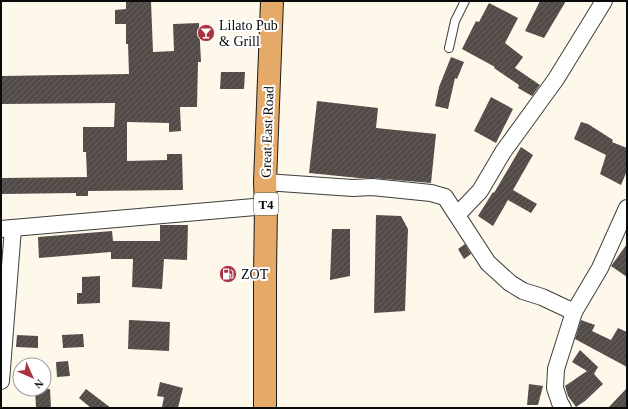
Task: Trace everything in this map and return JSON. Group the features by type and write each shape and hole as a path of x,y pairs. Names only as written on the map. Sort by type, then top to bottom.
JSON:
{"highway":[{"name":"Great East Road","path":"265,408 265,182 272,1"}],"street":[{"path":"457,215 480,191 503,152 556,79 604,1"},
{"path":"265,182 372,188 431,193 445,197 488,263 510,283 523,291 542,297 574,312"},
{"path":"1,381 7,229 266,206"},
{"path":"563,408 555,388 556,369 574,312 600,268 627,208"}],"lane":[{"path":"449,48 455,21 465,1"}],"building":[{"path":"126,1 151,1 153,52 174,51 173,24 199,23 201,62 198,62 197,107 180,107 181,131 169,132 169,123 127,122 127,161 167,160 167,154 182,154 183,190 88,191 88,196 76,196 76,193 1,194 1,178 87,177 86,152 83,152 83,127 114,127 115,103 1,104 1,76 129,74 126,24 115,24 115,10 126,9"},
{"path":"540,1 566,1 544,38 525,31"},
{"path":"489,3 518,18 505,43 523,57 515,68 540,85 532,96 518,88 519,85 494,68 495,67 462,49 476,21 479,22"},
{"path":"451,57 464,62 457,79 455,78 448,109 435,106 439,87"},
{"path":"221,72 245,72 244,89 220,89"},
{"path":"491,97 513,109 496,143 474,131"},
{"path":"317,101 378,108 376,128 436,134 431,183 309,173"},
{"path":"581,122 588,124 613,140 612,142 627,148 627,171 621,185 600,174 606,155 574,139"},
{"path":"521,147 533,155 513,190 537,204 531,213 508,200 493,226 478,216 493,192 494,193"},
{"path":"376,215 401,216 408,229 405,311 374,313"},
{"path":"160,225 188,225 187,260 164,259 162,289 132,287 133,259 111,259 111,252 39,258 38,237 112,231 113,241 160,241"},
{"path":"332,229 350,229 350,276 330,280"},
{"path":"465,244 471,254 464,259 458,249"},
{"path":"627,244 627,277 611,266"},
{"path":"100,276 100,303 77,304 77,293 82,293 82,277"},
{"path":"129,320 170,322 169,351 128,349"},
{"path":"581,320 595,325 592,331 611,340 618,328 627,332 627,367 575,339"},
{"path":"83,334 84,347 63,348 62,335"},
{"path":"17,335 38,336 38,348 16,347"},
{"path":"580,350 598,367 594,374 603,384 585,401 576,407 568,396 565,386 587,371 572,362"},
{"path":"68,361 70,376 57,377 56,362"},
{"path":"160,382 183,388 178,408 162,407 164,397 157,396"},
{"path":"529,384 543,386 538,405 527,405"},
{"path":"627,388 627,408 608,408"},
{"path":"86,389 111,408 91,408 79,398"},
{"path":"35,397 50,397 51,408 36,408"}],"place":[{"name":"Lilato Pub & Grill","path":"206,33"},
{"name":"ZOT","path":"228,274"}]}
